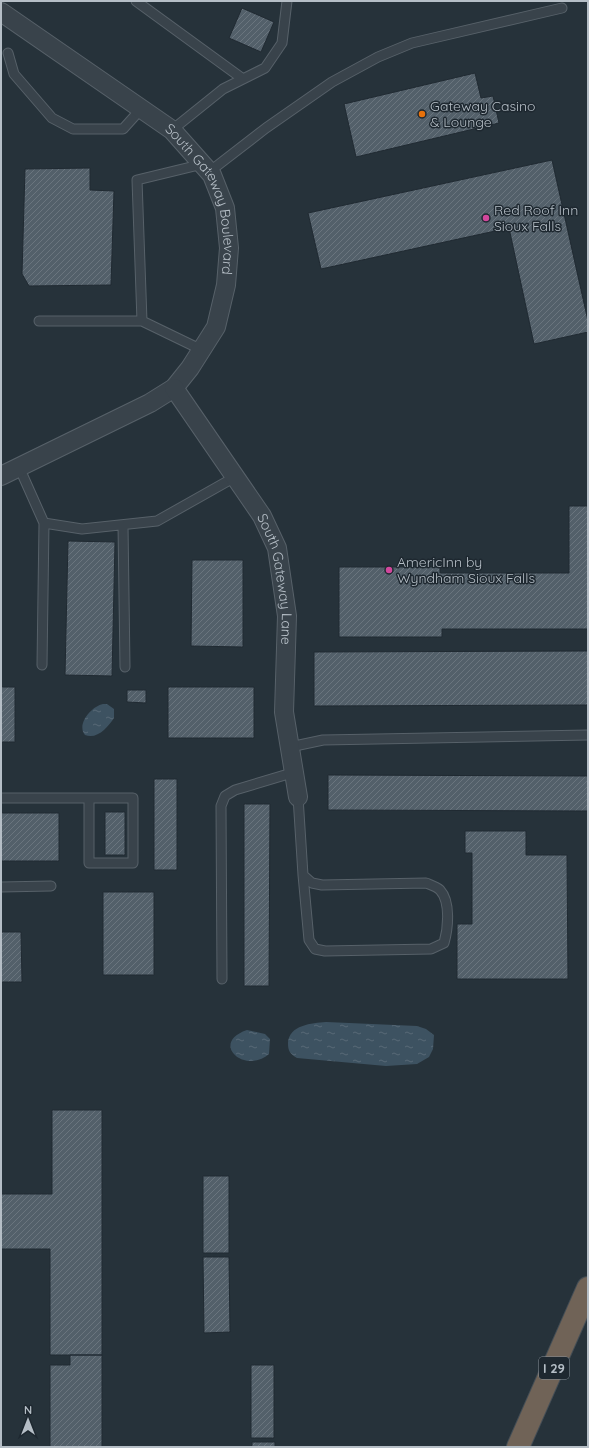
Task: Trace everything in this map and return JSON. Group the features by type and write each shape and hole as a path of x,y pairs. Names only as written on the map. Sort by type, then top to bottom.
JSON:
{"highway":[{"name":"I 29","path":"518,1447 588,1288"}],"street":[{"name":"South Gateway Boulevard","path":"1,12 172,130 212,176 225,208 229,248 226,285 216,327 190,368 174,388 150,403 1,476"},
{"name":"South Gateway Lane","path":"174,388 262,516 278,548 287,616 284,712 298,797"}],"lane":[{"path":"136,1 243,79"},
{"path":"172,130 223,89 265,68 282,43 288,1"},
{"path":"142,321 137,180 206,168 332,82 378,57 412,43 562,8"},
{"path":"8,53 14,74 52,118 73,129 123,129 141,109"},
{"path":"39,321 142,321 202,350"},
{"path":"19,467 44,523 42,665"},
{"path":"44,523 82,529 158,522 235,477"},
{"path":"123,525 125,667"},
{"path":"290,747 323,740 588,735"},
{"path":"222,979 221,806 225,796 235,790 295,772"},
{"path":"298,797 303,875 309,940 315,949 325,951 431,950 444,943 447,931 446,899 439,889 426,883 322,885 312,883 303,875"},
{"path":"1,798 90,798 133,798 133,863 90,863 90,798"},
{"path":"1,887 51,886"}],"water":[{"path":"107,704 114,709 114,718 102,732 94,736 85,735 82,726 86,716 94,708"},
{"path":"326,1022 417,1026 426,1029 434,1035 433,1049 429,1057 417,1064 386,1066 297,1058 291,1054 288,1043 292,1032 308,1024"},
{"path":"247,1030 265,1034 270,1039 269,1054 260,1060 250,1061 241,1059 235,1055 231,1049 231,1042 236,1036"}],"building":[{"path":"242,8 274,22 261,52 229,38"},
{"name":"Gateway Casino & Lounge","path":"475,73 481,98 493,96 499,123 356,157 344,104"},
{"path":"552,160 588,321 588,332 534,344 509,228 321,269 308,213"},
{"path":"90,168 90,190 114,191 111,285 29,286 22,274 25,169"},
{"name":"AmericInn by Wyndham Sioux Falls","path":"569,506 588,506 588,629 442,629 442,637 339,637 339,567 440,567 440,573 569,573"},
{"path":"68,541 115,542 112,676 65,675"},
{"path":"192,560 243,560 243,647 191,646"},
{"path":"588,651 588,705 314,706 314,652"},
{"path":"1,687 15,687 15,742 1,742"},
{"path":"168,687 254,687 254,738 168,738"},
{"path":"127,690 146,690 146,703 127,702"},
{"path":"328,775 588,776 588,811 328,810"},
{"path":"154,779 177,779 177,870 154,870"},
{"path":"244,804 270,804 269,986 244,986"},
{"path":"105,812 125,812 125,855 105,855"},
{"path":"1,813 59,813 59,861 1,861"},
{"path":"465,831 526,831 526,855 567,855 568,979 457,979 457,924 472,924 472,853 465,853"},
{"path":"103,892 154,892 154,975 103,975"},
{"path":"1,932 21,932 22,982 1,982"},
{"path":"52,1110 102,1110 102,1355 50,1355 50,1249 1,1249 1,1194 52,1194"},
{"path":"203,1176 229,1176 229,1253 203,1253"},
{"path":"203,1257 229,1257 230,1332 204,1333"},
{"path":"70,1355 102,1355 102,1447 50,1447 50,1365 70,1365"},
{"path":"251,1365 274,1365 274,1438 251,1438"},
{"path":"252,1442 275,1442 275,1447 252,1447"}],"place":[{"name":"Gateway Casino & Lounge","path":"422,114"},
{"name":"Red Roof Inn Sioux Falls","path":"486,218"},
{"name":"AmericInn by Wyndham Sioux Falls","path":"389,570"}]}
